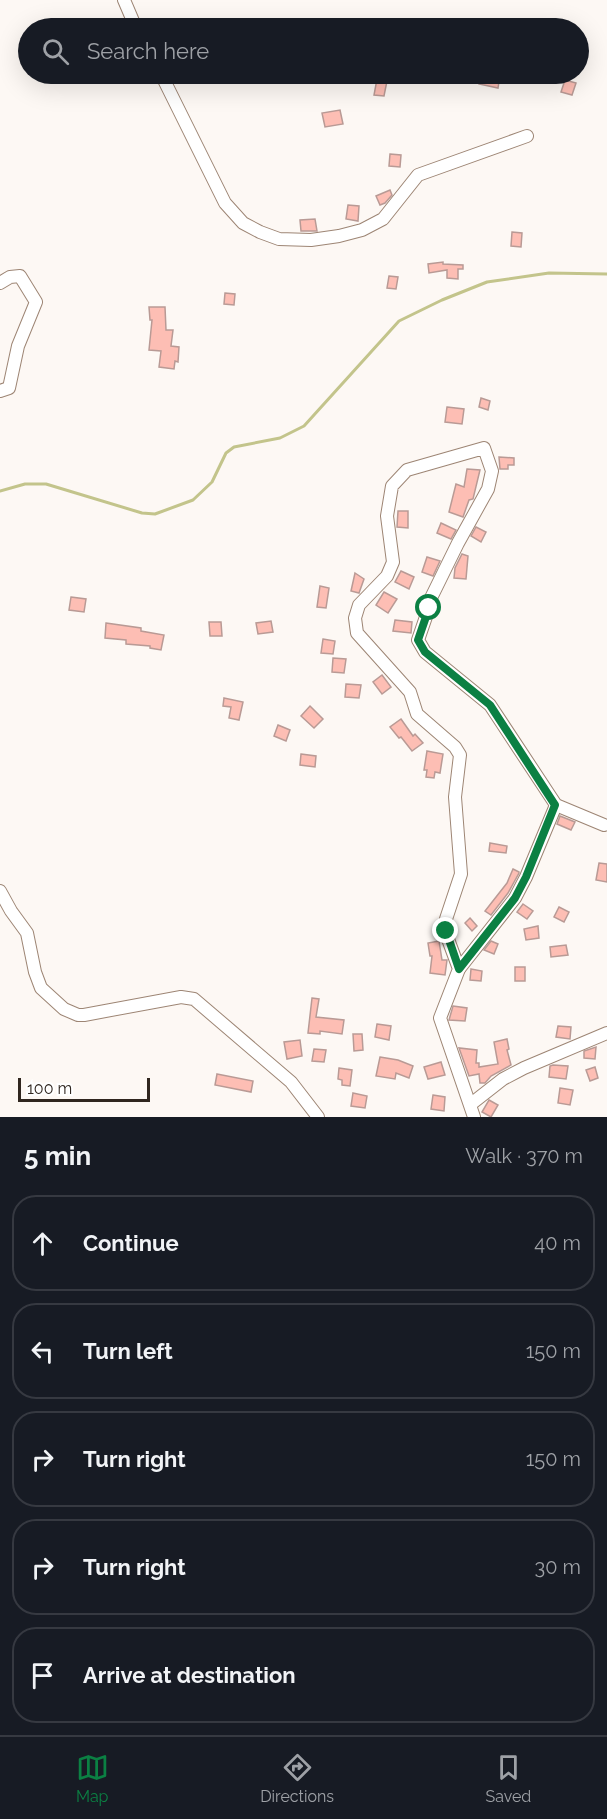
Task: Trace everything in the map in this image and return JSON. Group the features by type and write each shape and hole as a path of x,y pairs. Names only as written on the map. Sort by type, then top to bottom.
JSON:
{"street":[{"path":"124,0 132,18"},
{"path":"165,84 225,203 243,223 279,239 311,240 362,230 383,219 418,175 527,136"},
{"path":"0,283 10,277 20,276 36,302 18,346 9,388 0,391"},
{"path":"459,969 446,931 446,919 461,874 455,797 460,755 455,747 417,714 411,692 357,633 355,618 359,605 387,576 393,562 387,516 392,486 407,470 484,448 492,471 488,489 429,602 418,640 425,652 490,705 555,805 604,825"},
{"path":"474,1117 440,1018 459,969 515,898 526,877 555,805"},
{"path":"0,891 27,933 35,972 41,988 64,1009 84,1015 181,997 194,999 291,1082 318,1117"},
{"path":"471,1104 503,1079 524,1068 607,1033"}],"building":[{"path":"376,84 386,84 384,96 374,95"},
{"path":"479,84 499,84 498,88"},
{"path":"564,84 576,84 572,95 561,92"},
{"path":"340,110 343,124 325,127 322,113"},
{"path":"390,154 401,155 400,167 389,166"},
{"path":"390,190 392,195 380,205 376,196"},
{"path":"348,205 359,206 358,221 346,219"},
{"path":"315,219 317,231 301,231 300,220"},
{"path":"512,232 522,233 521,247 511,246"},
{"path":"443,262 443,264 463,265 463,269 458,269 458,279 447,278 447,270 429,273 428,264"},
{"path":"389,276 398,277 396,289 387,288"},
{"path":"225,293 235,294 234,305 224,304"},
{"path":"149,307 165,307 166,330 173,330 171,346 179,347 178,362 175,361 174,369 159,367 161,351 149,350 152,320 150,320"},
{"path":"481,398 490,401 488,410 479,407"},
{"path":"447,407 464,409 462,424 445,422"},
{"path":"499,457 514,458 514,465 508,465 508,469 500,469"},
{"path":"467,469 480,470 473,499 469,500 463,517 449,512 456,484 464,487"},
{"path":"398,511 408,511 408,528 397,527"},
{"path":"441,523 456,530 451,539 437,533"},
{"path":"476,527 486,532 481,542 471,536"},
{"path":"462,554 468,556 466,579 454,578 455,568"},
{"path":"427,557 440,561 433,576 422,572"},
{"path":"401,571 414,577 409,589 395,582"},
{"path":"355,573 364,579 359,593 351,591"},
{"path":"320,586 329,588 326,608 317,607"},
{"path":"384,592 397,599 388,613 376,605"},
{"path":"71,597 86,599 84,612 69,610"},
{"path":"395,620 412,622 411,633 393,631"},
{"path":"271,621 273,632 258,634 256,623"},
{"path":"209,622 221,622 222,636 210,636"},
{"path":"106,623 141,628 141,631 164,635 161,650 150,648 150,646 126,644 126,640 105,638"},
{"path":"323,639 335,641 333,654 321,653"},
{"path":"333,658 346,659 344,673 332,672"},
{"path":"382,675 391,687 382,694 373,682"},
{"path":"346,684 361,685 359,698 345,697"},
{"path":"224,698 243,702 239,720 229,718 231,707 223,706"},
{"path":"310,706 323,719 314,728 301,716"},
{"path":"401,719 413,736 415,734 423,743 412,751 390,727"},
{"path":"278,725 290,730 286,741 274,736"},
{"path":"427,751 443,754 440,773 435,772 434,778 426,777 427,770 424,770"},
{"path":"301,754 316,756 315,767 300,765"},
{"path":"560,816 575,822 571,830 557,824"},
{"path":"490,843 507,846 506,853 489,851"},
{"path":"599,863 607,864 607,882 596,880"},
{"path":"513,869 519,873 508,893 491,915 485,911 507,883"},
{"path":"523,904 533,911 527,919 517,912"},
{"path":"559,907 569,912 564,922 554,917"},
{"path":"470,918 477,926 472,931 465,923"},
{"path":"538,926 539,938 526,940 524,929"},
{"path":"439,941 442,960 447,960 445,975 430,973 432,956 430,956 428,943"},
{"path":"491,941 498,944 494,954 484,950"},
{"path":"566,945 568,955 551,957 550,947"},
{"path":"515,967 525,967 525,981 515,981"},
{"path":"471,969 482,971 481,981 470,980"},
{"path":"312,998 319,999 316,1017 344,1020 342,1034 320,1031 320,1034 308,1033"},
{"path":"453,1006 467,1008 465,1021 449,1020"},
{"path":"377,1024 391,1026 389,1040 375,1037"},
{"path":"558,1026 571,1027 570,1039 556,1037"},
{"path":"353,1034 362,1034 363,1050 354,1051"},
{"path":"507,1039 511,1065 491,1076 485,1083 480,1083 479,1074 469,1076 459,1048 477,1050 476,1063 479,1063 479,1067 498,1064 494,1042"},
{"path":"300,1040 302,1056 287,1059 284,1042"},
{"path":"596,1047 595,1059 584,1058 584,1051"},
{"path":"314,1049 326,1050 324,1062 312,1061"},
{"path":"380,1057 398,1060 413,1066 409,1078 396,1073 395,1079 376,1076"},
{"path":"441,1062 445,1075 428,1079 424,1067"},
{"path":"550,1066 568,1066 566,1079 549,1077"},
{"path":"595,1067 598,1078 590,1081 586,1070"},
{"path":"339,1068 352,1070 350,1086 342,1085 342,1080 338,1079"},
{"path":"217,1074 253,1081 251,1092 215,1085"},
{"path":"560,1088 573,1090 570,1105 558,1103"},
{"path":"353,1093 367,1096 365,1108 351,1106"},
{"path":"433,1095 445,1097 444,1111 431,1109"},
{"path":"489,1100 498,1105 491,1117 482,1112"}],"waterway":[{"path":"0,491 25,484 46,484 142,513 155,514 193,500 212,482 226,453 234,447 280,438 304,426 399,321 487,282 549,273 607,274"}],"route":[{"path":"429,608 418,640 425,652 490,705 555,805 526,877 515,898 459,969 446,931"}]}
